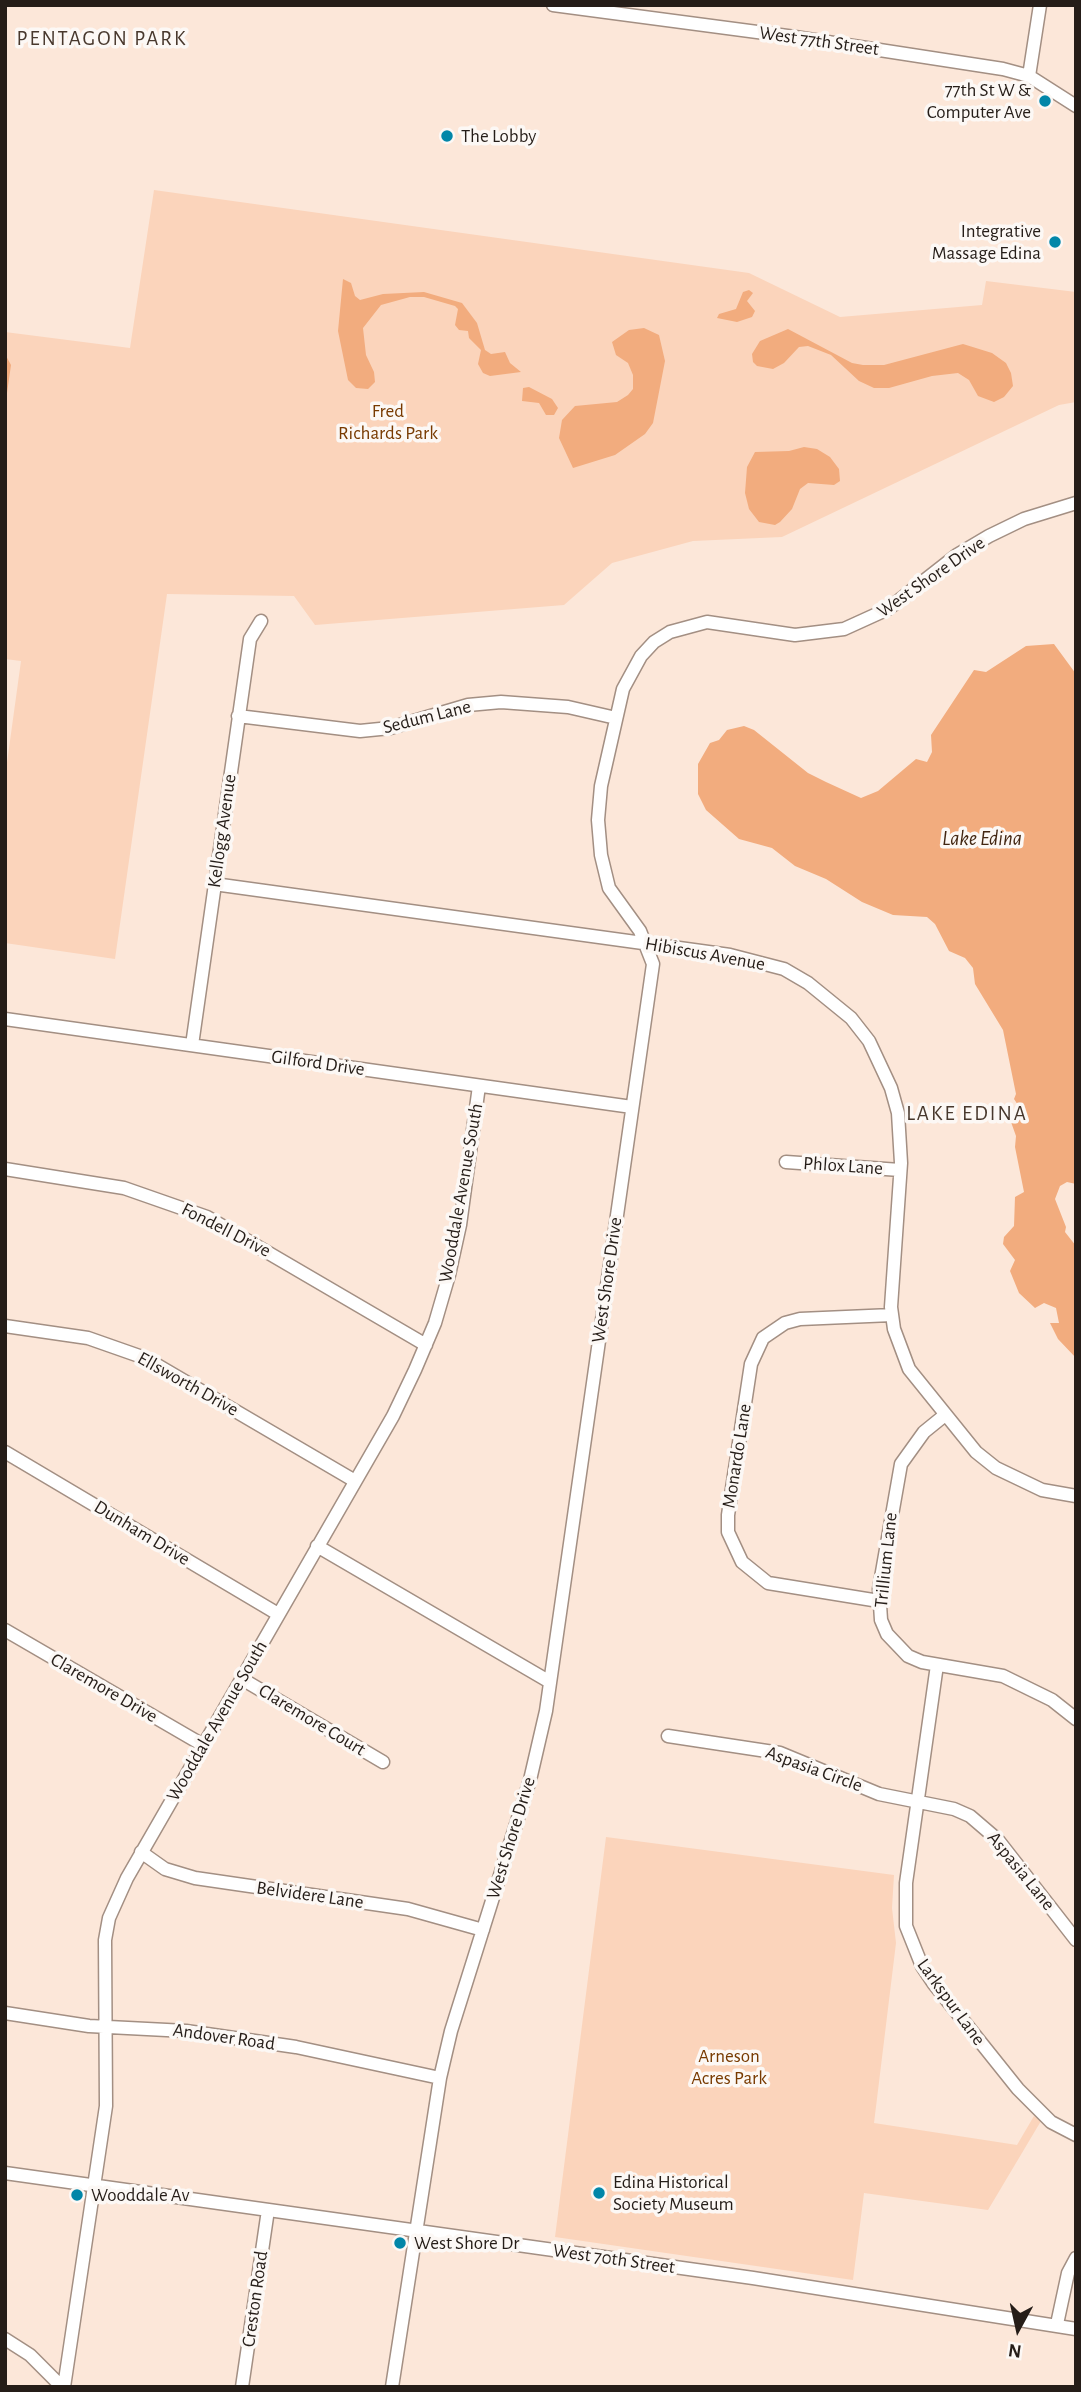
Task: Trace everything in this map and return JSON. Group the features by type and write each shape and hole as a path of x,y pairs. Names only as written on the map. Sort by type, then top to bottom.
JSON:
{"street":[{"name":"West 77th Street","path":"553,5 795,37 1003,69 1029,76 1076,106"},
{"path":"1029,76 1040,5"},
{"name":"West Shore Drive","path":"392,2387 440,2078 539,1746 653,964 645,943 630,916 618,904 603,872 598,820 616,718 630,671 653,642 670,632 707,622 795,635 844,629 888,609 957,555 989,536 1024,519 1076,503"},
{"name":"Kellogg Avenue","path":"192,1045 250,639 261,621"},
{"name":"Sedum Lane","path":"238,716 360,731 390,728 468,705 524,702 568,707 616,718"},
{"name":"Hibiscus Avenue","path":"214,884 758,960 784,969 831,999 869,1041 891,1088 901,1137 892,1315 900,1350 909,1369 976,1452 996,1468 1042,1490 1076,1496"},
{"name":"Gilford Drive","path":"5,1019 632,1107"},
{"name":"Wooddale Avenue South","path":"63,2387 106,2106 105,1940 109,1918 141,1853 202,1745 393,1416 426,1345 449,1275 460,1225 479,1086"},
{"name":"Phlox Lane","path":"786,1162 900,1170"},
{"name":"Fondell Drive","path":"5,1169 124,1188 197,1213 246,1238 426,1345"},
{"name":"Monardo Lane","path":"878,1601 768,1583 741,1562 728,1532 728,1515 751,1364 763,1338 785,1323 800,1319 892,1315"},
{"name":"Ellsworth Drive","path":"5,1326 88,1338 145,1358 355,1481"},
{"name":"Trillium Lane","path":"944,1415 910,1447 901,1464 895,1484 878,1601 881,1619 896,1646 915,1659 1003,1676 1052,1700 1075,1718"},
{"name":"Dunham Drive","path":"5,1452 278,1614"},
{"path":"317,1546 550,1682"},
{"name":"Claremore Drive","path":"5,1630 202,1745"},
{"name":"Larkspur Lane","path":"937,1665 904,1904 906,1926 922,1966 1033,2107 1076,2135"},
{"name":"Claremore Court","path":"242,1679 383,1762"},
{"name":"Aspasia Circle","path":"668,1736 780,1753 879,1794 918,1802"},
{"name":"Aspasia Lane","path":"918,1802 954,1809 985,1827 1076,1940"},
{"name":"Belvidere Lane","path":"141,1853 165,1869 187,1877 408,1909 483,1930"},
{"name":"Andover Road","path":"5,2013 106,2027 158,2028 296,2047 440,2078"},
{"name":"West 70th Street","path":"5,2173 1057,2324 1076,2329"},
{"name":"Creston Road","path":"242,2387 268,2210"},
{"path":"1057,2324 1068,2273 1076,2258"},
{"name":"West 70th Street","path":"1057,2324 1076,2317"},
{"path":"5,2339 30,2355 63,2387"}],"green space":[{"name":"Fred Richards Park","path":"154,190 749,273 840,317 982,305 986,281 1076,292 1076,402 1059,405 782,537 693,541 612,563 564,605 315,625 294,596 167,594 115,959 5,943 5,777 21,661 5,659 5,332 130,348"},
{"name":"Arneson Acres Park","path":"606,1837 894,1875 892,1908 896,1943 874,2123 1017,2145 1034,2116 1041,2121 988,2210 864,2193 853,2280 555,2237"}],"water":[{"path":"343,279 351,283 355,296 360,300 383,294 424,292 462,303 477,323 485,350 491,354 505,352 510,363 521,372 490,376 483,373 478,364 481,350 469,338 468,331 459,330 455,325 458,309 424,297 410,297 381,305 363,328 366,355 374,372 375,382 368,389 356,388 348,380 338,331"},
{"path":"749,290 753,293 747,301 755,311 752,317 737,322 717,318 719,314 736,309 743,292"},
{"path":"644,328 659,335 665,361 653,423 645,434 615,455 573,468 559,438 562,420 575,406 617,402 628,395 633,389 633,375 628,363 616,355 612,342 629,330"},
{"path":"788,329 852,363 863,365 884,365 963,344 992,353 1006,363 1013,386 1004,397 994,402 978,396 969,380 958,373 932,376 889,388 874,388 859,381 831,355 808,346 799,347 784,363 773,369 757,366 753,362 752,354 760,341"},
{"path":"5,354 11,365 5,407"},
{"path":"529,387 552,399 558,408 554,415 546,415 539,403 522,401 523,388"},
{"path":"804,447 817,449 830,457 839,469 840,481 834,485 808,483 800,489 792,509 780,522 775,525 759,522 749,509 745,493 747,467 755,452 789,451"},
{"name":"Lake Edina","path":"1054,644 1076,674 1076,1184 1067,1182 1060,1186 1055,1199 1066,1227 1065,1232 1076,1246 1076,1358 1058,1339 1050,1323 1059,1323 1056,1308 1044,1303 1035,1308 1019,1293 1010,1271 1015,1260 1003,1244 1004,1237 1014,1226 1015,1197 1024,1192 1015,1147 1016,1136 1011,1122 1018,1105 1014,1099 1016,1094 1003,1030 975,984 973,968 965,958 949,951 935,924 927,917 893,915 862,902 826,879 795,866 772,848 739,839 706,810 698,794 698,764 710,743 719,740 727,730 744,726 754,730 808,773 826,782 861,798 878,791 916,759 927,762 932,752 931,735 974,670 986,672 1026,646"}],"place":[{"name":"77th St W & Computer Ave","path":"1045,101"},
{"name":"The Lobby","path":"447,136"},
{"name":"Integrative Massage Edina","path":"1055,242"},
{"name":"Edina Historical Society Museum","path":"599,2193"},
{"name":"Wooddale Av","path":"77,2195"},
{"name":"West Shore Dr","path":"400,2243"}],"district":[{"name":"PENTAGON PARK","path":"102,39"},
{"name":"LAKE EDINA","path":"967,1114"}]}
